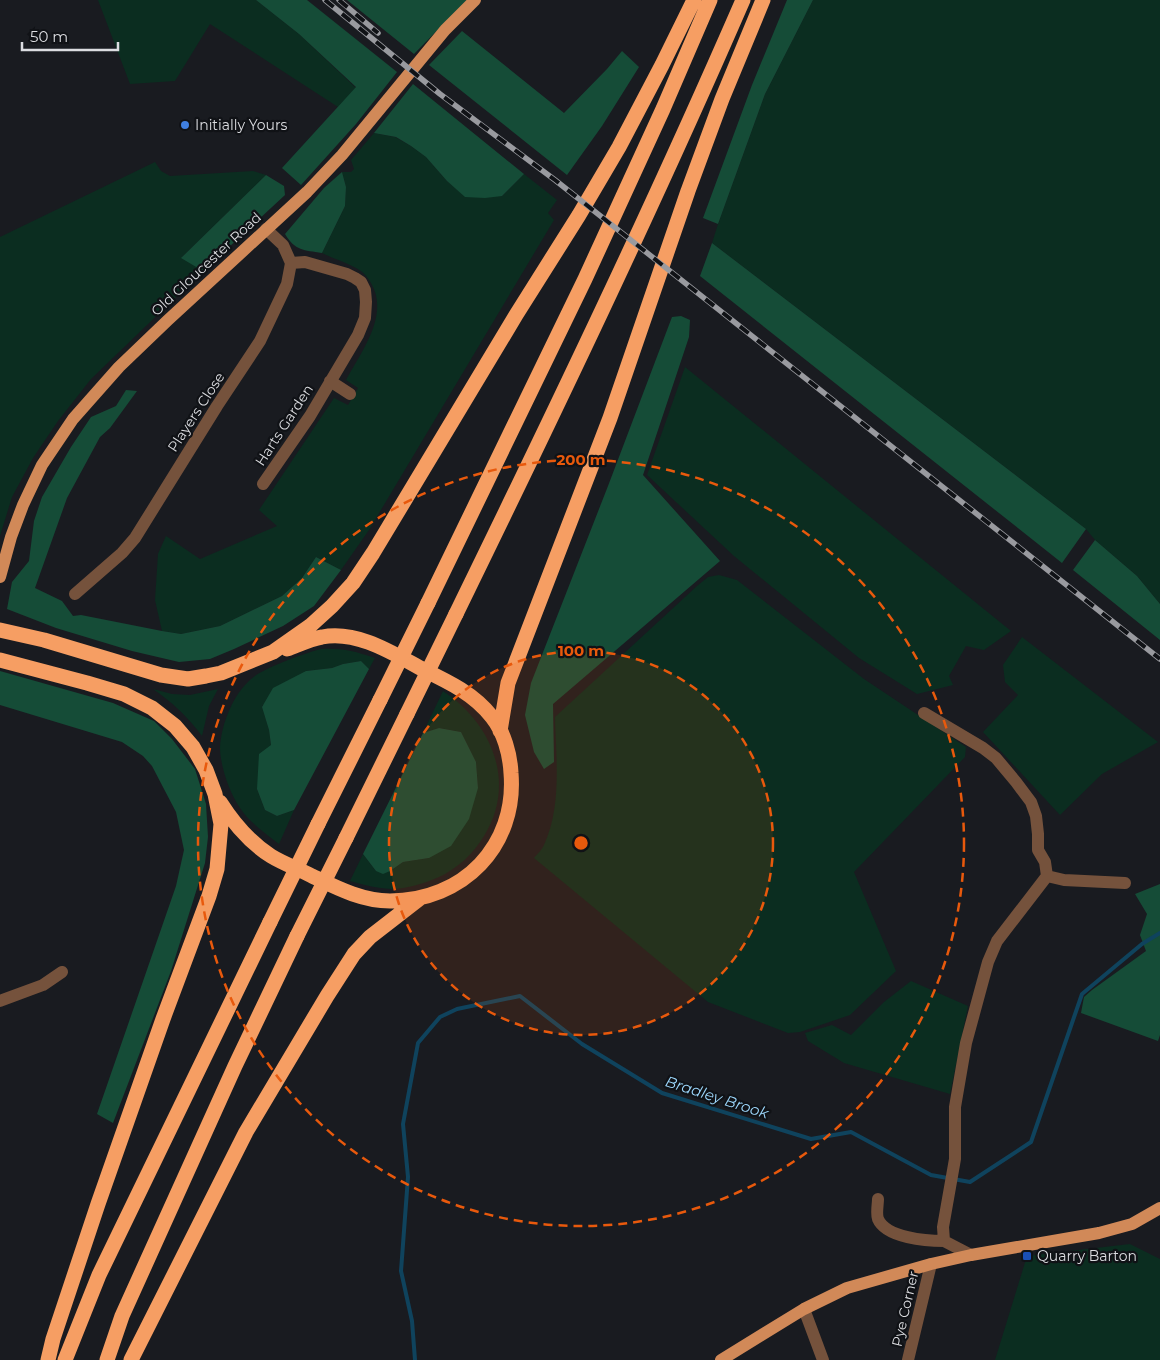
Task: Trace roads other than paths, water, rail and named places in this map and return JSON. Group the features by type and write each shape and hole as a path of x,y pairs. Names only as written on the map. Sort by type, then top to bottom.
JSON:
{"highway":[{"path":"516,315 614,144 656,62 684,0"},
{"path":"273,652 310,626 332,606 353,583 373,553 619,147 694,0"},
{"path":"65,1360 98,1275 585,279 710,0"},
{"path":"107,1360 122,1316 235,1066 456,614 671,161 743,0"},
{"path":"500,731 508,683 610,418 688,191 722,99 763,0"},
{"path":"0,630 44,640 161,676 188,679 220,673 314,638 348,637 375,645 469,694 491,716 500,731 507,747 511,765 512,794 504,829 491,852 468,875 446,890 419,899 372,900 348,893 272,856 252,842 232,821 215,794"},
{"path":"0,660 96,685 124,694 152,708 175,726 193,747 206,770 215,794 221,824 217,869 98,1204 53,1339 48,1360"},
{"path":"131,1360 246,1132 327,996 354,954 370,937 419,899"}],"main road":[{"name":"Old Gloucester Road","path":"0,577 11,537 23,505 42,466 73,419 119,367 307,192 342,155 445,30 475,0"},
{"path":"721,1360 804,1309 846,1288 931,1264 1099,1234 1132,1224 1160,1208"}],"street":[{"path":"266,229 282,245 290,263"},
{"name":"Harts Garden","path":"263,484 310,416 362,327 365,318 365,290 361,282 347,274 306,262 290,263"},
{"name":"Players Close","path":"75,594 122,553 135,538 216,406 260,341 287,284 290,263"},
{"name":"Harts Garden","path":"330,381 350,394"},
{"path":"924,713 983,748 996,758 1016,782 1031,802 1036,816 1038,850 1045,862 1047,876 997,941 988,962 966,1043 955,1107 955,1159 944,1228 944,1241"},
{"path":"1047,876 1064,880 1124,883"},
{"path":"0,1001 42,985 62,972"},
{"path":"878,1199 878,1218 884,1227 908,1237 926,1241 944,1241 971,1256"},
{"name":"Pye Corner","path":"908,1360 931,1264"},
{"path":"804,1309 823,1360"}],"waterway":[{"name":"Bradley Brook","path":"415,1360 412,1321 401,1271 408,1177 403,1124 418,1043 440,1017 457,1009 520,996 582,1044 662,1093 811,1139 851,1132 931,1175 970,1182 1031,1142 1082,994 1142,944 1160,933"}],"railway":[{"path":"325,0 440,94 555,180 1160,659"},
{"path":"339,0 378,33"}],"place":[{"name":"Initially Yours","path":"185,125"},
{"name":"Quarry Barton","path":"1027,1256"}]}
